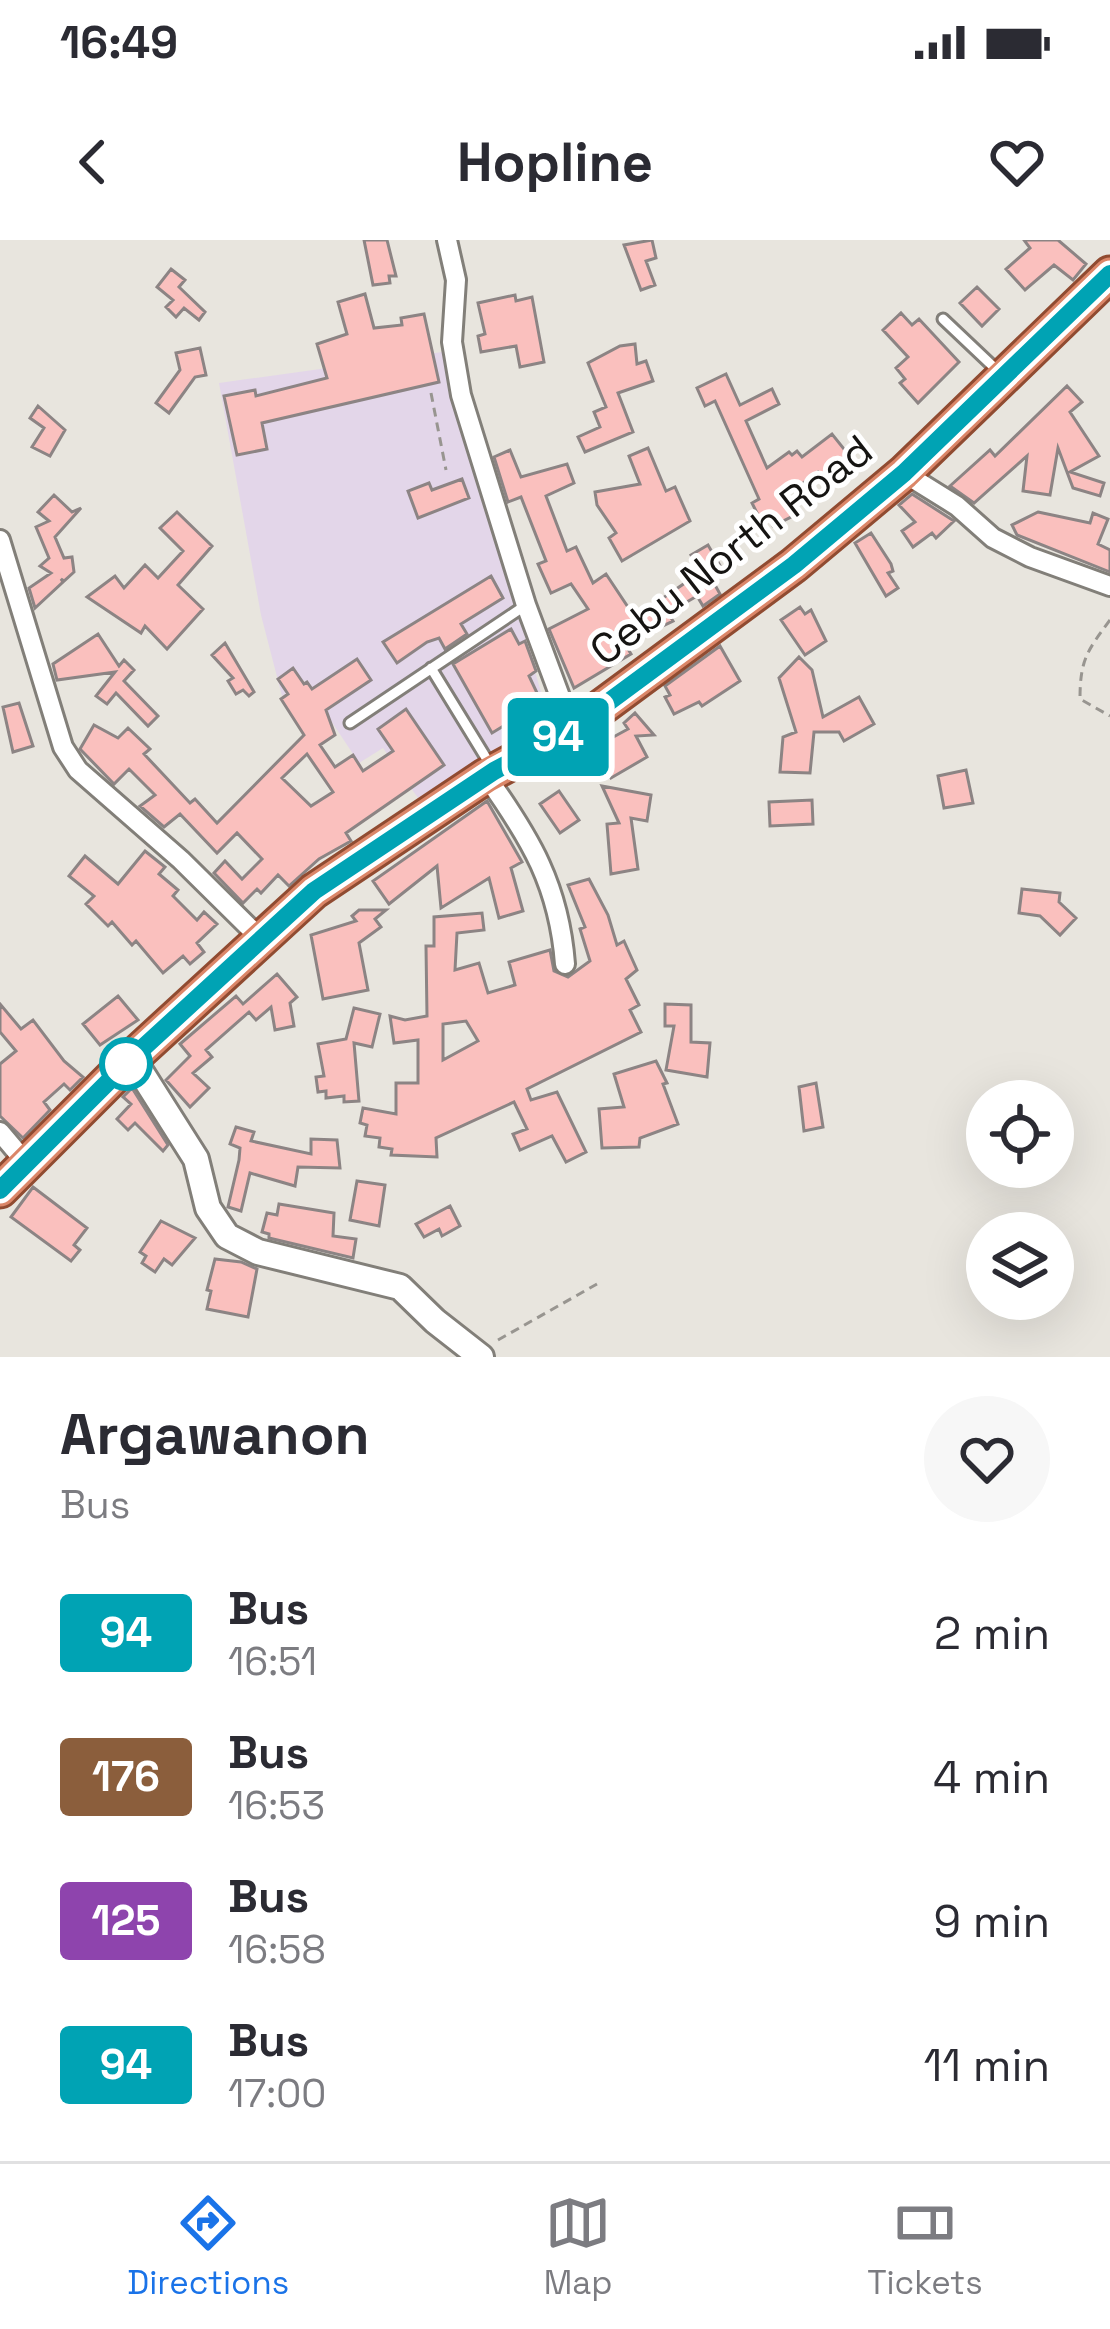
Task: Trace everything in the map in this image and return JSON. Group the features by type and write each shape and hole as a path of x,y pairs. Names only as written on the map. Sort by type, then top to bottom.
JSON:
{"highway":[{"name":"Cebu North Road","path":"0,1190 132,1058 314,891 490,774 572,729 794,565 904,473 1110,274"}],"street":[{"path":"447,240 456,280 452,341 460,395 526,604 572,729"},
{"path":"904,473 957,506 993,538 1110,586"},
{"path":"0,541 70,758 262,940"},
{"path":"490,774 544,870 562,920 566,964"},
{"path":"132,1058 196,1159 208,1208 227,1236 258,1252 400,1287 478,1354"},
{"path":"0,1132 27,1164"}],"lane":[{"path":"943,319 1004,377"},
{"path":"350,723 526,604"},
{"path":"431,668 490,774"}],"path":[{"path":"431,393 446,470"},
{"path":"1110,620 1084,656 1080,699 1110,716"},
{"path":"478,1354 597,1284"}],"shaded area":[{"path":"442,352 548,716 418,798 383,748 359,763 304,680 282,696 261,615 219,383"}],"building":[{"path":"364,240 387,240 396,276 389,276 390,283 373,285"},
{"path":"652,240 656,258 646,261 655,285 641,290 624,245"},
{"path":"1024,240 1058,240 1086,264 1073,280 1054,265 1025,290 1006,269 1030,248"},
{"path":"171,269 185,280 179,287 205,312 199,320 184,308 176,317 166,307 173,300 157,287"},
{"path":"977,287 999,309 982,326 960,303"},
{"path":"365,294 374,328 402,325 401,318 424,314 439,382 262,423 267,449 237,455 224,396 255,390 256,396 327,378 317,344 347,334 338,302"},
{"path":"515,295 516,301 532,297 544,362 520,367 516,346 481,352 478,336 485,334 478,303"},
{"path":"901,313 912,325 919,319 959,362 918,403 900,383 905,379 896,368 908,357 883,330"},
{"path":"635,344 637,364 646,361 653,381 618,393 633,432 585,452 578,437 600,427 594,412 606,407 588,363 620,346"},
{"path":"200,348 206,375 195,377 169,413 156,403 180,370 176,353"},
{"path":"726,374 740,405 772,389 779,404 746,421 767,468 789,452 797,451 802,457 832,434 852,459 840,469 845,476 834,484 825,472 821,476 818,472 783,498 793,516 773,526 767,515 760,519 752,503 759,499 715,401 705,406 697,388"},
{"path":"1067,386 1082,402 1070,412 1099,456 1070,472 1104,483 1100,496 1073,488 1058,448 1050,495 1023,491 1027,456 974,503 950,486 990,450 995,456"},
{"path":"38,406 65,430 50,456 32,447 44,428 30,418"},
{"path":"648,448 666,491 675,487 690,521 622,561 609,538 616,533 597,505 595,492 640,484 629,456"},
{"path":"510,450 521,477 567,464 574,483 546,496 567,551 576,547 593,583 606,574 632,613 644,611 701,572 691,555 708,545 722,569 710,576 720,594 703,606 697,596 668,613 673,621 625,644 631,654 574,688 549,629 588,609 571,584 551,593 538,564 546,561 521,497 508,502 494,457"},
{"path":"462,479 469,498 418,518 408,491 429,483 432,490"},
{"path":"912,494 954,521 936,538 932,533 913,547 902,531 915,522 899,505"},
{"path":"54,495 72,512 81,508 55,537 64,558 72,557 74,572 61,579 35,608 29,588 51,573 40,566 49,558 36,527 49,521 38,512"},
{"path":"177,512 212,546 178,585 203,609 167,649 145,626 141,633 87,597 115,576 124,588 145,565 158,578 183,551 160,528"},
{"path":"1038,512 1090,523 1093,513 1108,519 1098,544 1110,550 1110,572 1017,535 1012,525"},
{"path":"871,533 891,564 893,571 888,573 898,588 886,596 855,543"},
{"path":"491,576 503,598 461,624 467,634 445,649 439,638 427,642 397,663 383,642"},
{"path":"800,607 805,614 811,610 826,641 805,655 781,620"},
{"path":"511,629 519,644 525,641 536,671 529,676 539,697 511,711 515,719 492,733 453,664"},
{"path":"98,634 119,666 124,660 134,670 124,681 158,716 148,726 116,693 107,704 96,696 115,672 57,680 53,664"},
{"path":"225,643 254,692 249,696 243,690 236,694 228,681 233,678 212,655"},
{"path":"720,646 740,681 702,706 699,702 674,714 665,686"},
{"path":"799,657 812,670 823,717 859,697 874,724 844,741 839,732 814,732 810,773 780,772 783,737 796,732 779,678"},
{"path":"357,659 371,680 326,710 335,735 320,745 335,767 353,755 363,771 393,751 378,729 406,709 444,765 346,833 351,841 319,859 289,886 278,875 243,903 214,873 225,861 242,879 262,859 237,833 217,853 180,814 164,827 140,806 155,795 129,769 114,784 80,749 94,725 118,738 128,728 150,749 144,754 190,803 195,799 217,823 304,735 281,699 288,694 278,679 293,668 312,689","holes":["307,754 333,792 311,806 282,778"]},
{"path":"19,703 33,746 13,752 3,707"},
{"path":"635,713 654,735 636,736 647,757 611,778 595,747 628,729 624,723"},
{"path":"966,770 973,803 944,808 938,776"},
{"path":"602,786 651,795 647,821 631,818 638,869 611,874 607,824 619,823"},
{"path":"559,791 579,820 560,833 540,804"},
{"path":"812,800 813,824 770,826 769,802"},
{"path":"487,801 522,862 511,868 523,911 499,918 489,878 441,908 437,866 389,904 373,881"},
{"path":"145,851 165,867 159,874 178,890 173,896 197,920 204,912 217,924 197,943 204,952 190,964 183,956 163,973 136,941 132,945 112,922 108,926 86,904 94,896 69,876 85,856 118,884"},
{"path":"589,879 617,945 624,941 637,970 626,979 639,1005 630,1010 641,1032 527,1089 531,1100 557,1092 586,1152 566,1162 552,1136 520,1150 513,1134 527,1129 514,1102 436,1138 437,1157 391,1155 392,1149 379,1147 380,1138 365,1136 367,1125 360,1123 363,1108 396,1114 396,1083 418,1083 418,1040 394,1043 390,1016 405,1020 427,1016 426,946 434,946 434,917 482,913 484,930 457,933 455,970 479,963 488,993 515,985 509,962 550,950 554,971 568,977 590,961 580,929 585,927 568,885","holes":["466,1021 478,1041 443,1060 443,1024"]},
{"path":"1022,889 1060,893 1059,902 1076,918 1060,935 1040,916 1019,913"},
{"path":"359,910 386,910 375,919 381,927 359,943 368,990 323,999 311,935 356,921 352,916"},
{"path":"277,974 297,997 290,1003 294,1026 275,1030 271,1007 256,1020 249,1012 206,1050 212,1057 193,1073 209,1088 190,1107 166,1080 190,1056 180,1044 236,996 243,1004"},
{"path":"118,996 138,1020 100,1045 83,1024"},
{"path":"0,1004 21,1029 33,1020 64,1061 83,1077 70,1090 64,1084 44,1102 50,1110 23,1138 0,1116 0,1064 16,1051 0,1032"},
{"path":"665,1004 691,1005 691,1042 710,1043 707,1077 666,1070 674,1026 665,1026"},
{"path":"354,1008 380,1014 372,1047 354,1043 359,1101 344,1102 344,1096 326,1098 326,1091 318,1092 316,1077 324,1076 318,1044 346,1039"},
{"path":"656,1061 678,1124 640,1138 639,1147 602,1148 599,1109 624,1107 614,1074"},
{"path":"816,1083 823,1127 804,1131 799,1087"},
{"path":"132,1088 168,1145 163,1151 135,1123 128,1130 117,1119 131,1104 123,1097"},
{"path":"236,1127 254,1132 251,1141 311,1154 311,1139 337,1140 340,1168 298,1167 295,1186 250,1173 241,1211 228,1207 239,1160 240,1148 230,1144"},
{"path":"357,1181 385,1185 379,1226 350,1220"},
{"path":"33,1187 87,1228 74,1245 80,1250 71,1261 11,1217"},
{"path":"279,1204 334,1213 333,1236 356,1239 353,1258 269,1238 262,1232 267,1213 277,1215"},
{"path":"450,1206 460,1226 442,1236 439,1229 424,1237 416,1224"},
{"path":"161,1221 195,1238 172,1265 164,1259 155,1272 142,1263 146,1256 140,1252"},
{"path":"215,1259 257,1269 248,1317 207,1309"}],"bus line":[{"name":"94","path":"0,1190 132,1058 314,891 494,771 572,729 794,565 904,473 1110,274"}]}
